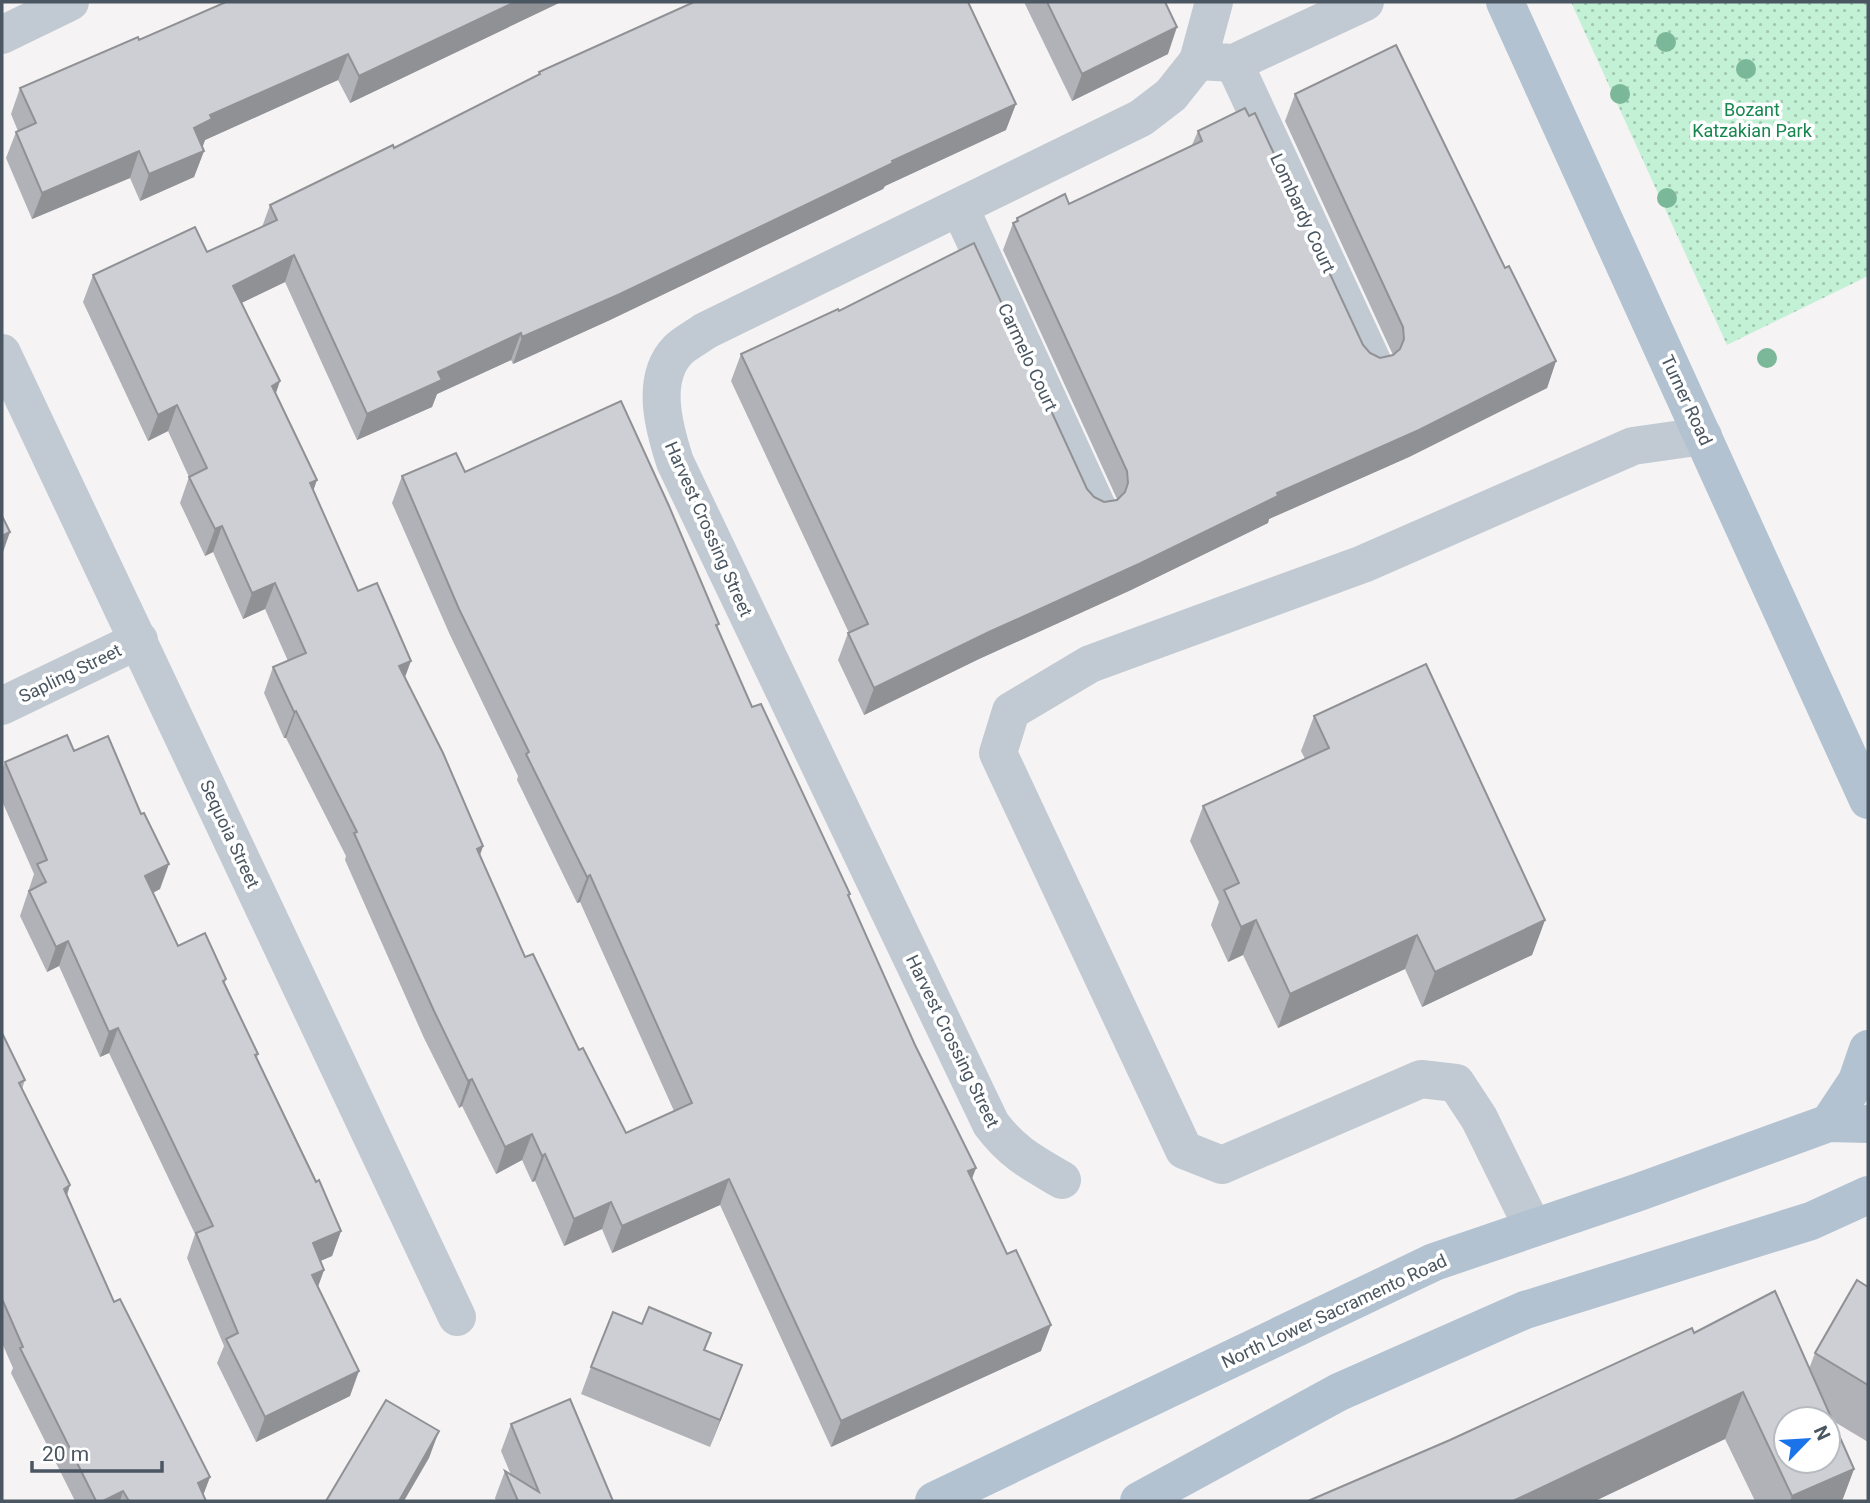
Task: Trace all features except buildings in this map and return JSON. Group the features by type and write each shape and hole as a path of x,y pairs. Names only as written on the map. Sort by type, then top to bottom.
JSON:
{"main road":[{"name":"Turner Road","path":"1504,2 1868,800"},
{"path":"1829,1123 1857,1081 1868,1049"},
{"name":"North Lower Sacramento Road","path":"934,1501 1434,1262 1829,1123 1868,1124"},
{"path":"1139,1501 1339,1392 1525,1310 1811,1221 1868,1195"}],"street":[{"path":"2,35 70,2"},
{"name":"Harvest Crossing Street","path":"1214,2 1216,62"},
{"name":"Harvest Crossing Street","path":"1062,1180 1022,1157 1007,1145 991,1124 675,462 666,432 662,400 664,373 677,350 705,331 1141,118 1216,62 1277,44 1303,14 1365,2"},
{"name":"Lombardy Court","path":"1216,62 1373,363"},
{"name":"Carmelo Court","path":"960,208 1097,507"},
{"name":"Sequoia Street","path":"2,353 457,1317"},
{"path":"1533,1228 1479,1118 1456,1083 1421,1079 1222,1165 1184,1150 998,753 1011,711 1090,664 1363,564 1633,446 1703,436"},
{"name":"Sapling Street","path":"2,706 139,640"}],"green space":[{"name":"Bozant Katzakian Park","path":"1571,2 1868,2 1868,276 1727,345"}]}
